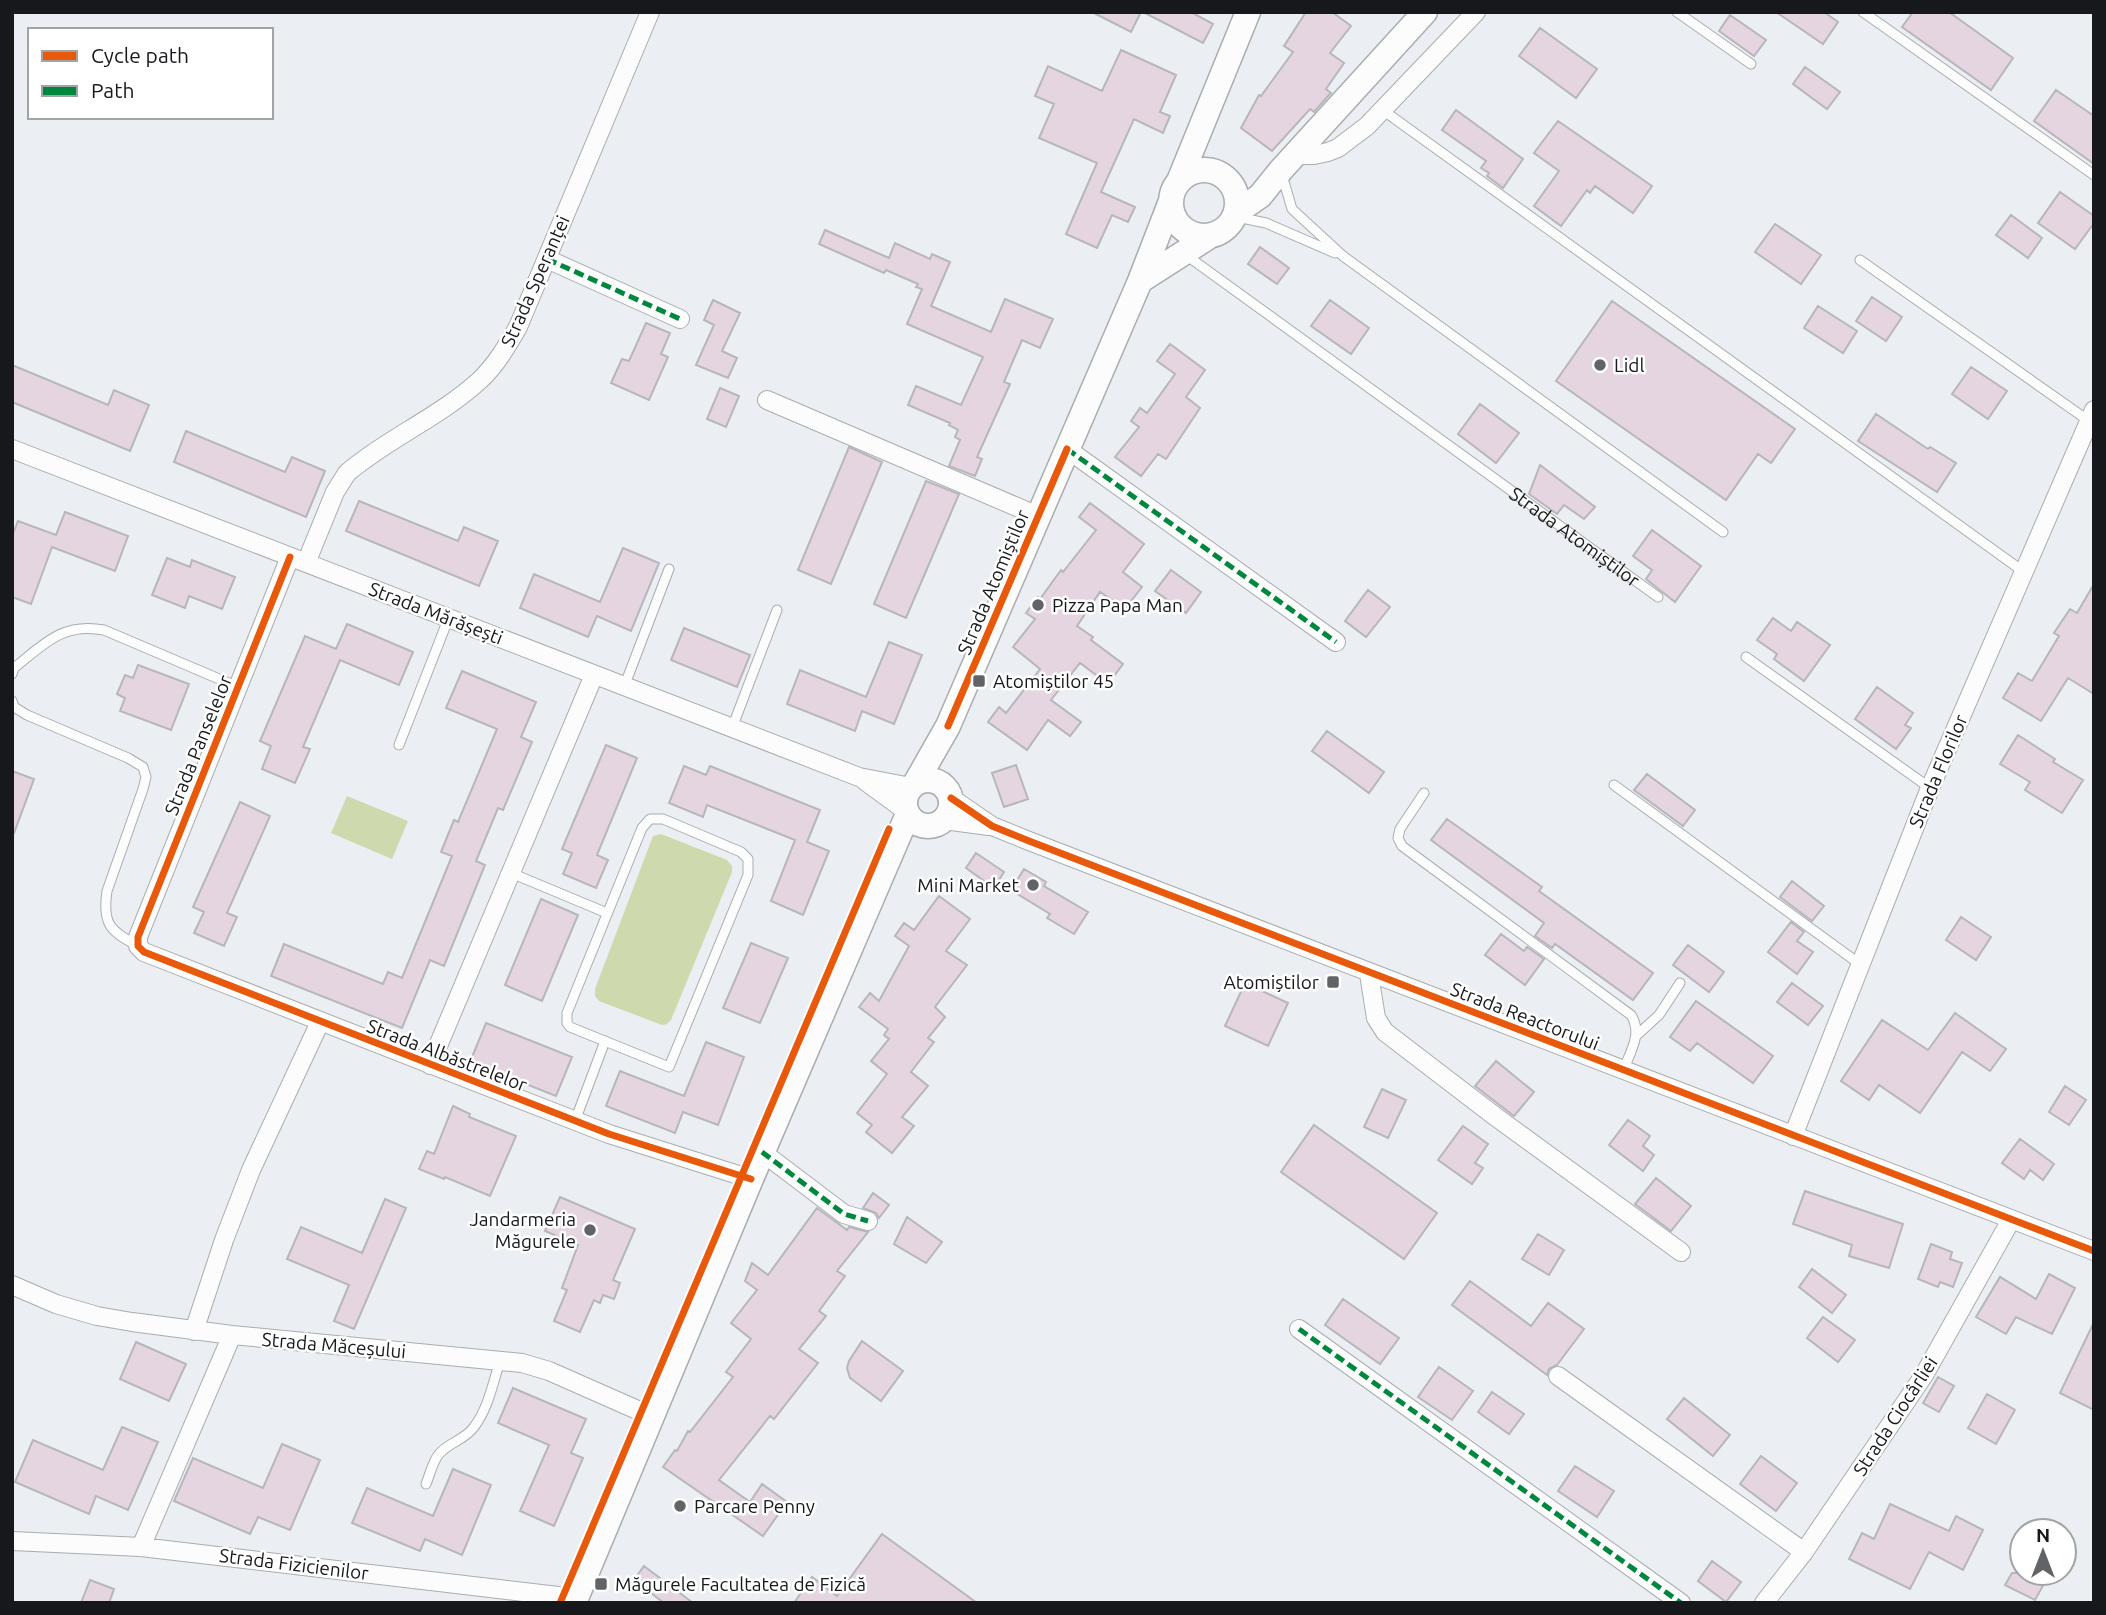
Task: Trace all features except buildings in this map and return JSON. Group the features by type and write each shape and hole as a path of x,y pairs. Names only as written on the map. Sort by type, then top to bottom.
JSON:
{"main road":[{"name":"Strada Atomiștilor","path":"575,1601 762,1152 888,862 926,804 948,726 1140,281 1248,12"},
{"path":"1235,205 1260,196 1425,12"},
{"path":"1199,129 1212,170"},
{"path":"1140,281 1210,236 1221,232 1235,205 1229,180 1212,170 1200,170 1188,174 1175,191 1172,213 1187,232 1210,236"},
{"name":"Strada Atomiștilor","path":"926,804 948,726"}],"street":[{"name":"Strada Speranței","path":"298,560 347,473 458,398 492,367 517,327 650,12"},
{"path":"1288,162 1338,148 1384,111 1476,12"},
{"path":"547,259 680,319"},
{"path":"767,400 1038,516"},
{"name":"Strada Florilor","path":"1793,1136 1930,788 2091,416"},
{"name":"Strada Mărășești","path":"12,449 926,804"},
{"path":"1067,449 1335,642"},
{"name":"Strada Panselelor","path":"138,946 138,937 238,687 298,560"},
{"name":"Strada Albăstrelelor","path":"430,1065 594,675"},
{"name":"Strada Reactorului","path":"926,804 992,826 1369,974 2094,1251"},
{"name":"Strada Albăstrelelor","path":"138,946 144,952 575,1121 751,1179"},
{"path":"1369,974 1376,1018 1385,1032 1681,1252"},
{"path":"194,1331 251,1170 320,1022"},
{"path":"762,1152 844,1214 868,1221"},
{"name":"Strada Ciocârliei","path":"1764,1603 1804,1552 1924,1375 2011,1220"},
{"name":"Strada Măceșului","path":"12,1285 56,1304 97,1315 194,1331 522,1363 549,1371 651,1416"},
{"path":"1299,1329 1681,1603"},
{"path":"141,1547 232,1335"},
{"path":"1558,1376 1804,1552"},
{"name":"Strada Fizicienilor","path":"12,1541 141,1547 575,1601"}],"lane":[{"path":"1677,12 1751,64"},
{"path":"1863,12 2094,175"},
{"path":"1384,111 2024,572"},
{"path":"1288,162 1292,209 1343,256 1723,532"},
{"path":"1235,205 1266,223 1343,256"},
{"name":"Strada Atomiștilor","path":"1183,253 1658,597"},
{"path":"1860,260 2091,416"},
{"path":"624,687 669,569"},
{"path":"732,728 777,610"},
{"path":"398,745 449,617"},
{"path":"13,670 58,634 74,628 90,627 104,630 238,687"},
{"path":"1746,657 1930,788"},
{"path":"12,701 14,706 27,715 143,766 146,777 143,789 107,891 105,906 106,919 114,933 138,946"},
{"path":"1614,785 1861,965"},
{"path":"1424,793 1400,829 1398,838 1402,846 1631,1015 1637,1023 1637,1035 1623,1071"},
{"path":"650,819 672,822 741,852 748,859 748,875 669,1067 570,1027 567,1023 567,1013 607,913 642,828 650,819"},
{"path":"511,873 607,913"},
{"path":"1637,1035 1659,1015 1680,983"},
{"path":"575,1121 605,1041"},
{"path":"426,1484 438,1455 465,1438 475,1426 484,1409 500,1361"}],"green space":[{"path":"347,796 408,821 392,859 331,833"},
{"path":"661,834 727,860 732,866 732,872 671,1020 662,1025 599,1001 595,996 595,989 653,836"}],"marked path":[{"path":"547,259 680,319"},
{"path":"1067,449 1336,642"},
{"path":"762,1152 844,1214 868,1221"},
{"path":"1299,1329 1681,1603"}],"cycle path":[{"path":"948,726 1067,449"},
{"path":"290,557 138,937 138,946 144,952 609,1134 751,1179"},
{"path":"951,798 992,826 1029,841 2094,1251"},
{"path":"560,1603 889,829"}],"place":[{"name":"Lidl","path":"1600,365"},
{"name":"Pizza Papa Man","path":"1038,605"},
{"name":"Atomiștilor 45","path":"979,681"},
{"name":"Mini Market","path":"1033,885"},
{"name":"Atomiștilor","path":"1333,982"},
{"name":"Jandarmeria Măgurele","path":"590,1230"},
{"name":"Parcare Penny","path":"680,1506"},
{"name":"Măgurele Facultatea de Fizică","path":"601,1584"}]}
